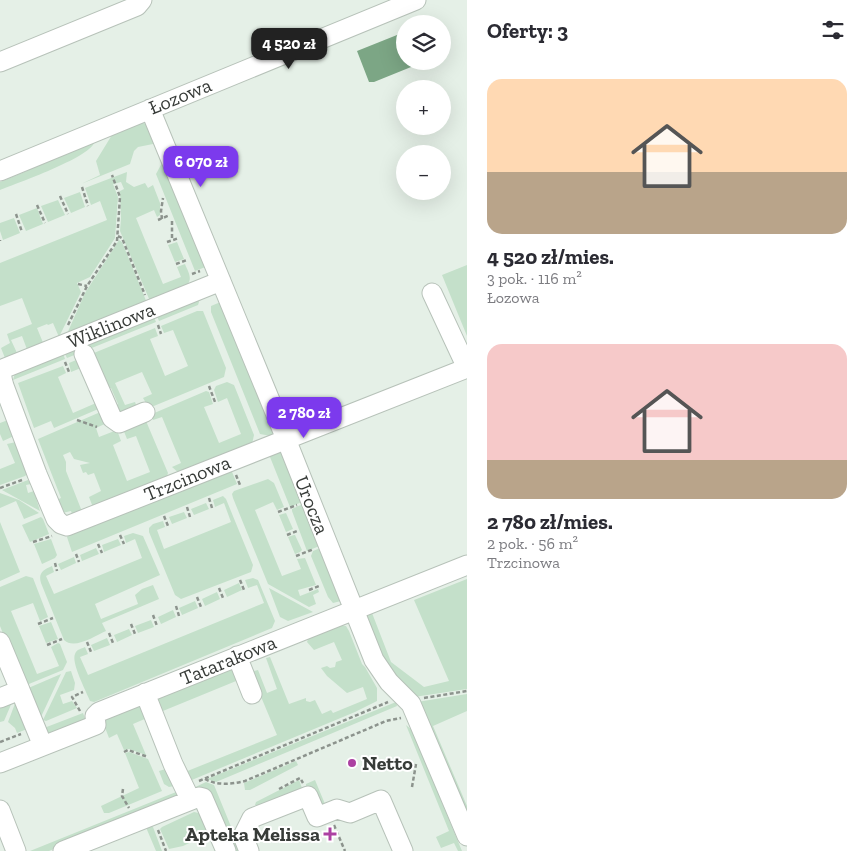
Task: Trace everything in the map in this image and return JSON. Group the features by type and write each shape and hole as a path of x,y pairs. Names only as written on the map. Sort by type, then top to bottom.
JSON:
{"street":[{"path":"0,62 137,6 142,0"},
{"name":"Łozowa","path":"0,171 416,0"},
{"name":"Urocza","path":"150,109 379,668 389,682 408,700 418,719 467,836"},
{"name":"Wiklinowa","path":"2,374 154,317 221,281"},
{"path":"432,293 467,368"},
{"path":"84,354 112,418 120,424 145,412"},
{"name":"Trzcinowa","path":"2,374 37,474 56,519 61,524 67,526 467,368"},
{"name":"Tatarakowa","path":"0,763 96,726 95,716 99,712 467,565"},
{"path":"0,642 43,746"},
{"path":"237,656 252,694"},
{"path":"0,698 20,690"},
{"path":"145,693 173,764 187,793"},
{"path":"63,851 144,810 187,793 203,798 226,851"},
{"path":"249,851 243,836 252,818 308,796 317,817 337,809 350,813 381,800 403,851"},
{"path":"0,810 16,851"}],"path":[{"path":"69,372 62,353 87,286 117,241 120,197 112,175"},
{"path":"82,187 88,206"},
{"path":"60,196 68,214"},
{"path":"162,218 163,198"},
{"path":"37,205 45,223"},
{"path":"16,214 22,232"},
{"path":"158,220 170,216"},
{"path":"172,221 172,240"},
{"path":"118,236 122,238 161,334"},
{"path":"167,242 178,238"},
{"path":"176,264 187,260"},
{"path":"78,284 87,286"},
{"path":"209,386 215,402"},
{"path":"77,420 97,427"},
{"path":"0,488 37,474"},
{"path":"208,498 212,508"},
{"path":"278,512 304,502"},
{"path":"186,507 190,517"},
{"path":"164,516 168,526"},
{"path":"287,535 297,531"},
{"path":"33,542 53,535"},
{"path":"120,535 124,544"},
{"path":"98,544 102,553"},
{"path":"296,556 322,546"},
{"path":"76,554 79,562"},
{"path":"55,563 57,571"},
{"path":"240,580 244,590"},
{"path":"309,590 319,586"},
{"path":"219,588 223,598"},
{"path":"197,598 201,607"},
{"path":"176,606 179,616"},
{"path":"153,615 157,626"},
{"path":"38,624 53,618"},
{"path":"131,624 135,634"},
{"path":"109,633 113,643"},
{"path":"47,645 62,639"},
{"path":"87,642 91,652"},
{"path":"415,699 467,691"},
{"path":"80,710 72,697 84,692"},
{"path":"187,793 204,778 392,700"},
{"path":"204,778 215,784 234,784 246,781 386,721 405,718"},
{"path":"0,742 36,728"},
{"path":"124,752 128,750 148,757"},
{"path":"412,787 416,764"},
{"path":"123,789 122,796 128,808 144,810 166,851"},
{"path":"329,812 345,851"}],"shaded area":[{"path":"396,35 396,70 404,70 374,82 369,82 357,51"},
{"path":"139,122 147,124 158,143 138,147 134,151 130,164 81,184 100,175 96,161 115,130"},
{"path":"93,141 94,143 89,149 66,163 0,190 0,182 27,171 34,165"},
{"path":"163,161 208,266 195,271 156,174"},
{"path":"127,172 126,182 134,187 145,183 148,188 153,185 160,203 160,215 157,217 154,210 136,218 163,284 181,277 177,267 185,264 189,275 189,282 187,285 150,301 120,231 120,191 124,189 121,182 113,184 118,197 115,238 90,277 77,283 81,292 59,337 53,323 47,324 37,328 44,345 28,352 22,336 11,340 17,353 9,360 5,358 1,348 10,343 7,334 32,324 22,298 0,306 0,263 107,220 100,201 91,205 85,188"},
{"path":"80,192 85,207 71,213 64,198"},
{"path":"58,200 65,215 48,222 41,206"},
{"path":"37,208 43,224 26,231 19,215"},
{"path":"14,218 20,233 3,240 0,223"},
{"path":"119,240 122,242 147,303 66,336 85,293"},
{"path":"177,242 184,259 175,262 168,245"},
{"path":"467,265 467,336 442,275"},
{"path":"197,295 198,305 159,321 156,314"},
{"path":"223,301 275,427 274,435 260,434 211,312 211,306"},
{"path":"197,311 203,311 226,368 224,377 149,408 143,398 152,394 142,372 115,383 125,405 135,402 139,413 126,418 111,407 118,404 111,388 104,389 89,355 155,328 158,336 150,339 165,376 188,366 173,330 164,333 161,326"},
{"path":"153,315 156,322 67,358 64,352"},
{"path":"63,353 65,359 13,380 15,373"},
{"path":"81,358 103,407 54,428 51,421 34,428 18,383 63,366 66,373 58,377 73,413 96,403 81,368 71,372 69,363"},
{"path":"227,382 234,385 254,435 252,444 179,473 172,467 181,463 162,417 153,420 152,414 206,391 209,392 213,404 204,407 219,443 241,434 227,398 218,402 214,390 216,386"},
{"path":"105,410 111,421 96,428 99,437 117,430 121,441 113,445 127,481 150,472 136,436 127,439 123,429 146,421 168,473 166,479 94,510 89,497 101,491 94,473 88,475 86,472 83,473 80,465 90,463 74,459 70,452 63,455 66,462 66,471 83,514 73,517 71,511 58,514 52,502 61,498 38,439"},
{"path":"8,420 14,436 3,441 0,434 0,423"},
{"path":"16,442 28,473 25,476 0,485 0,469 15,463 7,444"},
{"path":"276,451 283,454 304,501 290,507 268,452"},
{"path":"230,467 237,484 72,552 67,537 74,528"},
{"path":"268,479 274,483 284,507 277,510 273,502 255,510 282,576 301,569 297,559 305,558 316,585 298,590 300,596 318,589 319,592 313,595 316,604 309,607 268,584 233,498 232,494 234,491"},
{"path":"28,480 31,484 26,485 28,493 34,491 40,511 2,490"},
{"path":"0,493 19,500 39,513 24,519 16,501 0,508"},
{"path":"223,496 226,499 253,565 251,572 181,599 175,595 149,528 153,524 163,521 165,527 157,530 164,549 231,522 224,503 215,507 213,500"},
{"path":"206,503 209,509 194,515 191,509"},
{"path":"305,503 322,545 307,551 292,511 292,509"},
{"path":"184,512 187,518 172,524 169,517"},
{"path":"286,513 293,529 286,532 279,515"},
{"path":"41,517 49,534 30,542 22,525"},
{"path":"0,522 20,572 0,581"},
{"path":"133,533 143,536 160,575 95,604 101,619 138,604 135,595 142,589 153,585 159,599 102,623 106,631 91,639 79,643 68,643 64,640 41,583 41,574 52,566 54,572 46,576 54,594 142,558 135,539 126,543 124,536"},
{"path":"295,535 302,550 295,554 288,537"},
{"path":"51,539 57,555 55,558 42,564 34,544"},
{"path":"118,539 121,545 104,552 102,545"},
{"path":"323,547 341,601 333,603 328,597 311,556 313,551"},
{"path":"96,548 99,554 82,561 80,555"},
{"path":"74,557 76,563 61,570 58,564"},
{"path":"26,576 33,578 48,617 40,621 33,603 11,611 37,674 59,666 51,647 58,643 67,662 63,670 24,686 0,626 0,587"},
{"path":"253,578 258,580 275,621 272,628 94,702 90,701 75,664 74,658 78,650 85,647 88,654 80,657 88,675 264,603 257,585 248,588 245,580"},
{"path":"467,579 467,689 414,697 389,673 366,617 372,613 391,662 424,687 449,681 414,600"},
{"path":"239,583 242,590 227,597 224,590"},
{"path":"269,588 313,612 288,621 280,617"},
{"path":"217,592 220,599 205,606 202,599"},
{"path":"195,601 198,608 182,615 179,608"},
{"path":"173,610 176,617 161,624 158,617"},
{"path":"151,620 154,627 138,633 135,626"},
{"path":"51,622 58,639 46,643 39,626"},
{"path":"340,625 346,626 349,631 362,664 377,688 377,701 187,782 185,772 277,735 249,668 252,667 254,671 258,670 267,693 277,689 266,658 270,657 289,704 306,698 306,701 310,702 315,700 322,714 331,710 333,713 367,699 363,687 347,693 327,676 321,668 327,666 330,668 335,667 336,662 342,660 334,642 314,650 307,642 309,636"},
{"path":"129,629 132,635 117,642 114,635"},
{"path":"107,638 110,645 94,651 91,645"},
{"path":"232,666 241,679 158,713 155,700 159,694"},
{"path":"71,671 75,683 74,690 60,695 63,704 72,701 77,708 46,721 43,720 66,672"},
{"path":"61,674 40,719 26,689"},
{"path":"467,694 467,711 433,726 467,806 467,820 417,702"},
{"path":"13,700 4,721 0,722 0,702"},
{"path":"16,701 32,727 17,733 15,728 8,722"},
{"path":"396,702 397,706 216,782 207,779"},
{"path":"135,705 140,707 147,718 133,724 146,755 129,749 124,750 117,734 109,738 104,725 104,717"},
{"path":"83,713 87,724 54,737 46,734 44,728"},
{"path":"406,725 412,730 462,851 458,851 454,843 441,848 436,837 449,831"},
{"path":"129,752 148,759 162,791 109,813 104,813 101,806 139,788 125,753"},
{"path":"296,761 298,765 250,790 245,790 244,783"},
{"path":"169,768 179,785 169,787 164,784 159,771"},
{"path":"299,780 302,788 259,806 255,805 256,802"},
{"path":"315,780 325,804 318,807 309,786 306,787 306,784"},
{"path":"206,782 214,785 241,851 230,851 189,790"},
{"path":"181,790 183,794 49,851 30,851"},
{"path":"194,812 203,814 211,830 206,832 208,834 183,846 169,849 160,829"},
{"path":"149,824 153,827 162,851 156,851 145,825"},
{"path":"211,832 218,851 215,851 208,834"}],"place":[{"name":"Netto","path":"352,763"},
{"name":"Apteka Melissa","path":"330,834"}]}
